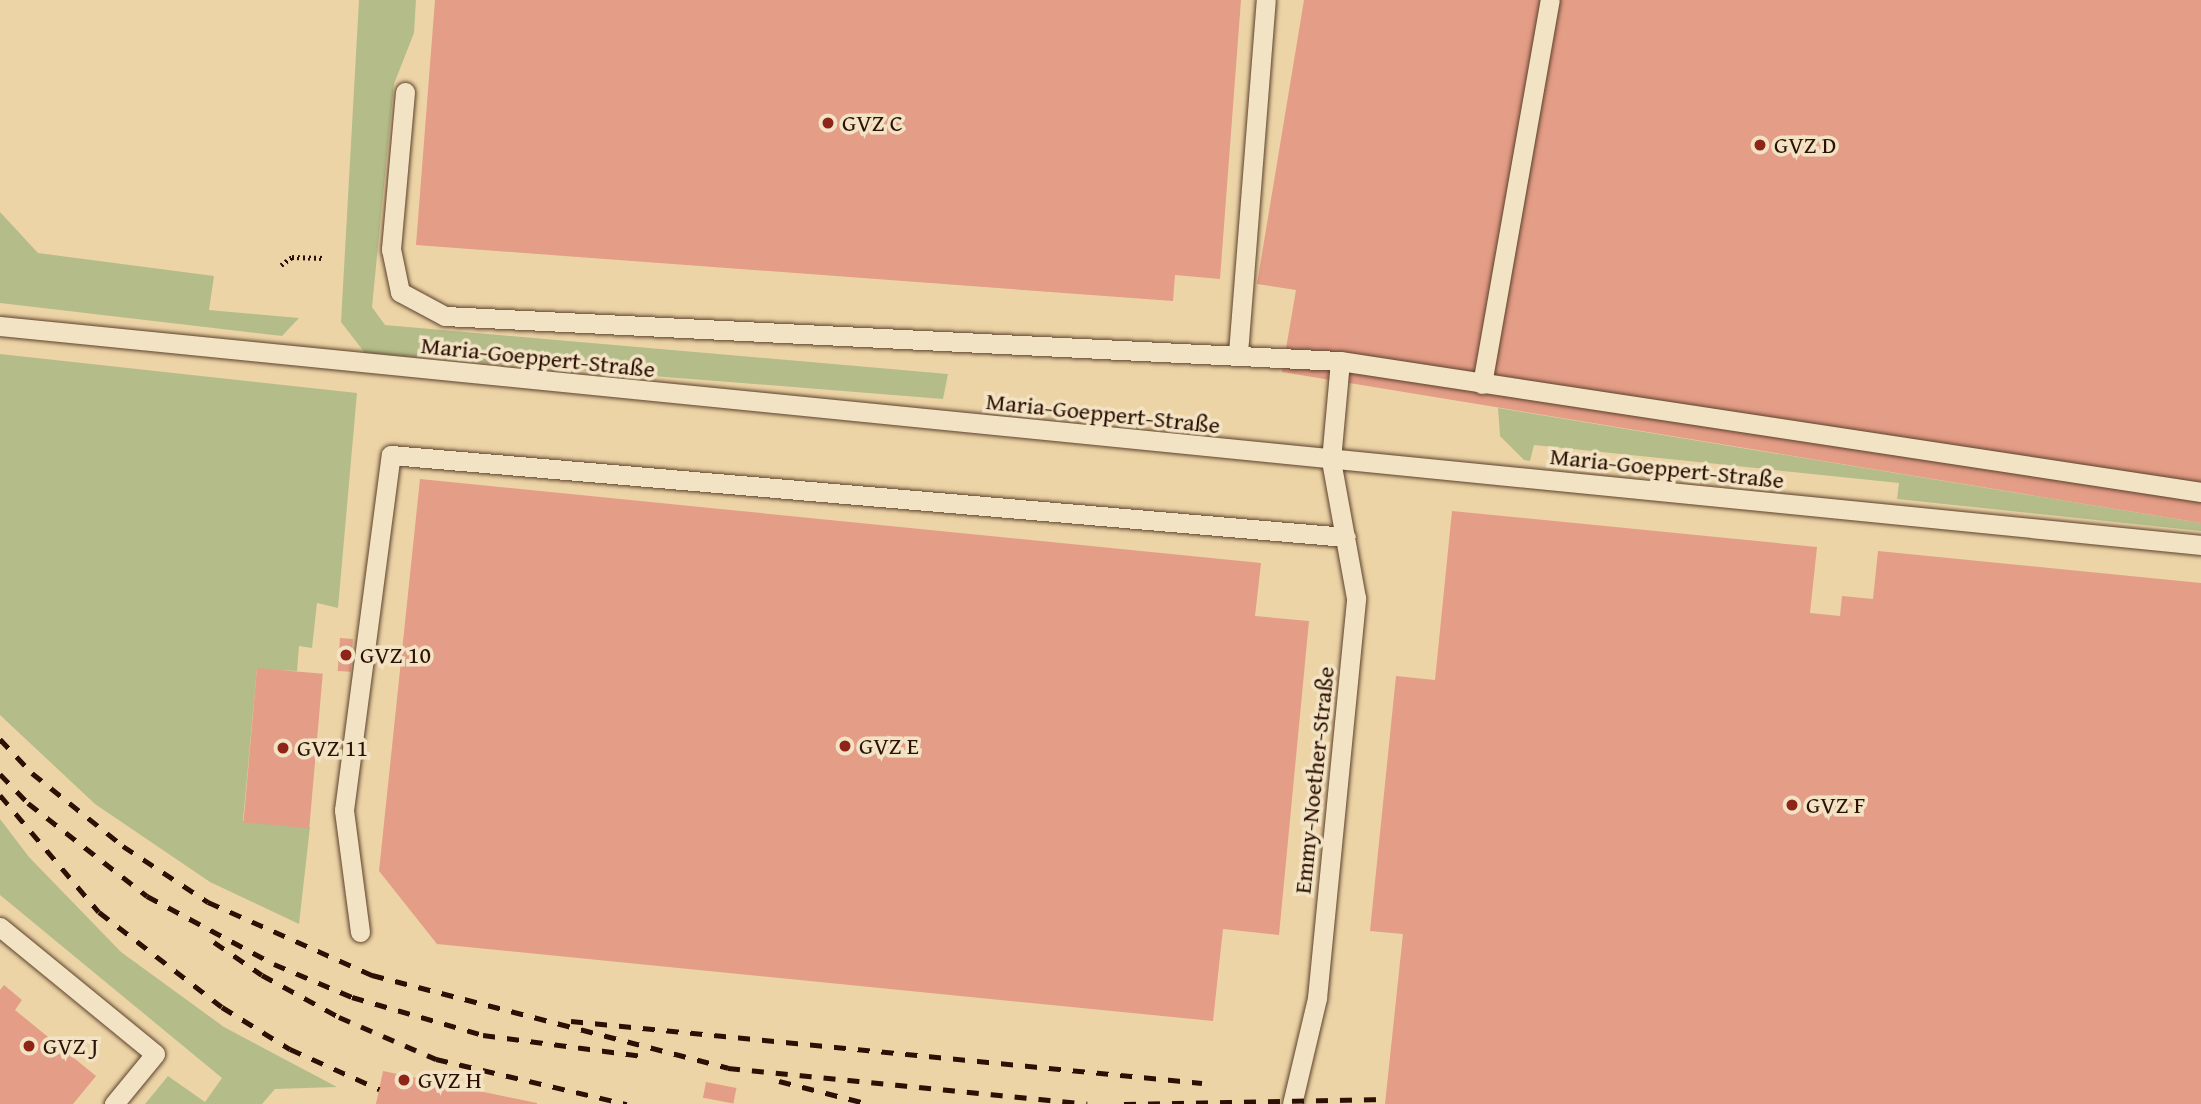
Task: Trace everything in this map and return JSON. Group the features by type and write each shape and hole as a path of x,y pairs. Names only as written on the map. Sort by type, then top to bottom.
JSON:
{"lane":[{"path":"1238,353 1266,0"},
{"path":"1482,384 1550,0"},
{"path":"405,92 391,248 400,292 444,316 1141,354 1238,353 1340,361 2201,492"},
{"name":"Maria-Goeppert-Straße","path":"1,326 2201,545"},
{"name":"Emmy-Noether-Straße","path":"1292,1104 1317,998 1356,597 1331,460 1340,361"},
{"path":"359,932 344,810 391,455 1345,537"},
{"path":"0,928 155,1054 114,1104"}],"path":[{"path":"281,265 292,257 324,258"}],"green space":[{"path":"359,0 416,0 414,33 394,84 372,307 385,325 948,374 943,399 365,353 341,322"},
{"path":"0,212 38,253 214,276 209,310 299,318 282,336 0,303"},
{"path":"0,354 357,393 338,608 317,603 312,648 299,646 297,671 257,669 243,821 310,827 299,924 210,882 95,804 0,715"},
{"path":"1498,408 2201,523 2201,531 1897,499 1899,483 1534,445 1530,461 1524,460 1500,436"},
{"path":"0,819 29,857 121,952 224,1027 337,1087 275,1089 262,1104 145,1104 168,1076 205,1102 222,1078 0,895"}],"building":[{"name":"GVZ C","path":"435,0 1241,0 1220,279 1175,275 1173,301 416,245"},
{"name":"GVZ D","path":"1304,0 2201,0 2201,523 1282,372 1296,290 1257,284"},
{"name":"GVZ E","path":"420,479 1261,563 1255,616 1309,621 1279,935 1223,929 1213,1021 437,944 379,871"},
{"name":"GVZ F","path":"1452,511 1817,547 1810,613 1840,616 1842,596 1873,599 1878,551 2201,583 2201,1104 1385,1104 1403,934 1370,931 1396,676 1435,680"},
{"name":"GVZ 10","path":"340,638 353,639 351,672 338,671"},
{"name":"GVZ 11","path":"257,668 323,674 309,828 243,822"},
{"name":"GVZ J","path":"4,985 22,1000 15,1010 96,1076 73,1104 0,1104 0,990"},
{"name":"GVZ H","path":"383,1071 537,1103 537,1104 376,1104"},
{"path":"706,1082 736,1088 733,1104 703,1098"}],"railway":[{"path":"0,739 32,773 123,846 208,902 372,975 728,1068 1087,1104"},
{"path":"0,774 28,803 147,896 274,964 352,997 483,1035 643,1056"},
{"path":"0,795 99,912 222,1007 290,1049 379,1089"},
{"path":"214,942 262,975 339,1017 436,1059 627,1104"},
{"path":"571,1021 1202,1083"},
{"path":"779,1081 869,1104"},
{"path":"1124,1104 1386,1099"}],"place":[{"name":"GVZ C","path":"828,123"},
{"name":"GVZ D","path":"1760,145"},
{"name":"GVZ 10","path":"346,655"},
{"name":"GVZ E","path":"845,746"},
{"name":"GVZ 11","path":"283,748"},
{"name":"GVZ F","path":"1792,805"},
{"name":"GVZ J","path":"29,1046"},
{"name":"GVZ H","path":"404,1080"}]}
